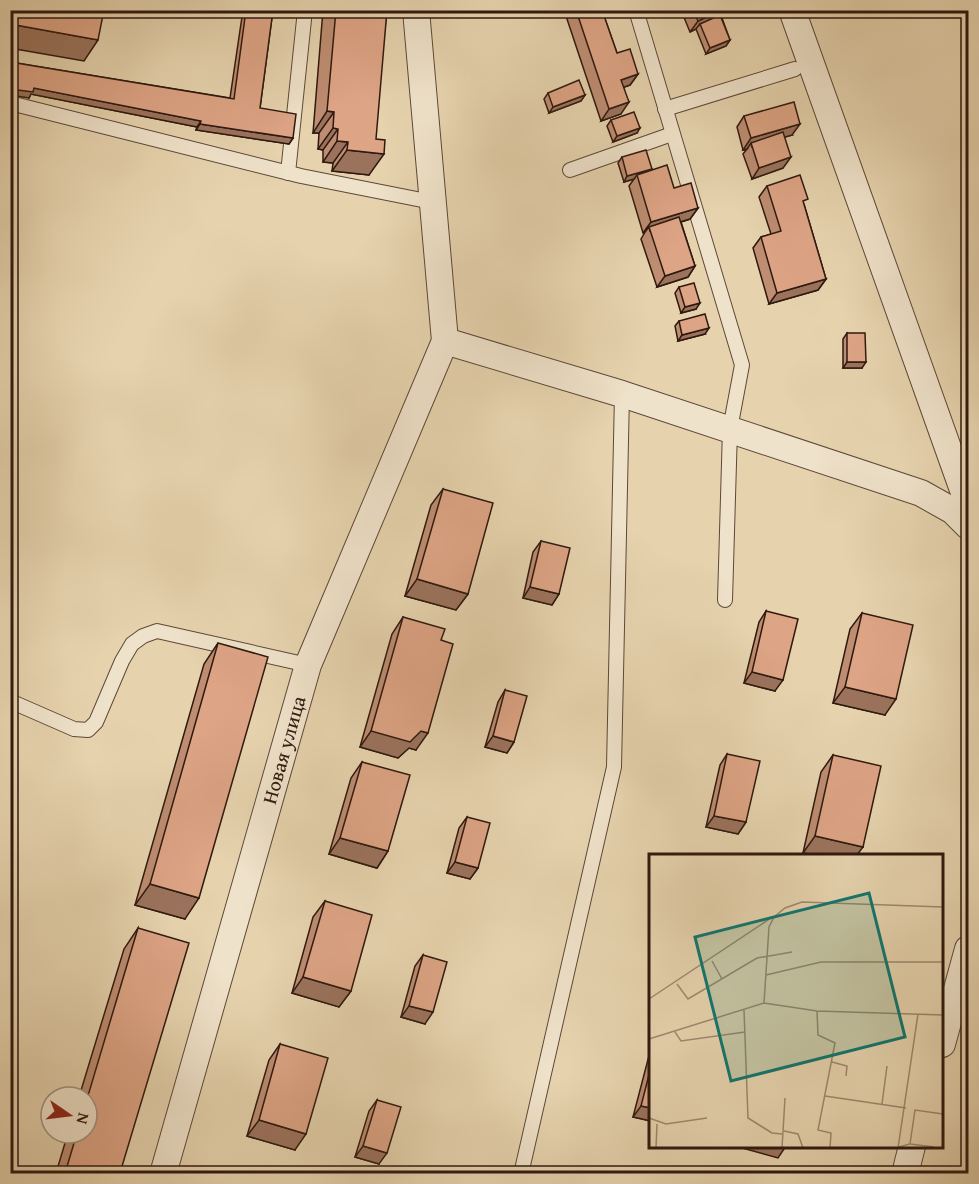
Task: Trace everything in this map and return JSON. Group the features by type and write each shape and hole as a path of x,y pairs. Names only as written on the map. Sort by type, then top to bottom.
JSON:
{"street":[{"path":"416,10 445,341 622,394 921,493 953,511 969,526"},
{"path":"792,10 969,504"},
{"name":"Новая улица","path":"163,1173 308,665 445,341"},
{"path":"943,1040 969,949"},
{"path":"904,1173 911,1148"}],"lane":[{"path":"288,173 305,10"},
{"path":"636,10 742,365 730,429 725,600"},
{"path":"665,108 795,69"},
{"path":"10,103 288,173 432,202"},
{"path":"570,170 672,134"},
{"path":"521,1173 614,767 622,394"},
{"path":"10,701 74,729 88,730 96,722 132,644 143,636 157,631 308,665"}],"building":[{"path":"10,10 104,10 98,40 10,24"},
{"path":"246,10 273,10 260,108 296,114 293,138 200,124 201,121 34,88 33,92 10,89 10,62 234,99"},
{"path":"336,10 387,10 376,139 385,140 384,154 347,150 348,142 337,141 338,129 333,128 334,112 327,111"},
{"path":"576,10 602,10 617,53 630,49 638,74 621,80 629,102 609,109"},
{"path":"693,10 721,10 698,21"},
{"path":"720,15 730,40 710,48 700,24"},
{"path":"579,80 585,95 553,107 548,93"},
{"path":"794,102 800,124 751,138 744,116"},
{"path":"634,112 640,128 617,136 611,120"},
{"path":"783,132 791,157 759,168 751,143"},
{"path":"646,150 652,169 627,176 622,157"},
{"path":"667,165 674,188 691,183 698,208 651,222 637,175"},
{"path":"800,175 808,199 803,201 826,279 777,293 761,237 781,231 767,186"},
{"path":"679,217 695,266 665,276 649,227"},
{"path":"694,283 700,303 685,307 679,287"},
{"path":"705,314 709,328 682,335 679,321"},
{"path":"847,333 865,333 866,362 847,362"},
{"path":"443,489 493,503 468,594 417,579"},
{"path":"541,541 570,548 559,594 530,587"},
{"path":"766,611 798,619 783,680 752,672"},
{"path":"862,613 913,625 896,699 845,687"},
{"path":"403,617 445,629 441,640 453,644 428,733 421,731 410,742 371,731"},
{"path":"218,643 268,657 199,898 150,884"},
{"path":"505,690 527,696 514,742 493,736"},
{"path":"727,754 760,761 746,822 714,816"},
{"path":"833,755 881,766 863,847 815,836"},
{"path":"362,762 410,775 388,851 340,838"},
{"path":"467,817 490,823 478,868 455,862"},
{"path":"325,901 372,915 351,991 303,977"},
{"path":"138,928 189,943 120,1173 77,1173 66,1170 73,1145 99,1145 99,1085 91,1085"},
{"path":"423,955 447,962 433,1012 409,1006"},
{"path":"280,1044 328,1058 306,1134 259,1120"},
{"path":"649,1075 649,1108 641,1106"},
{"path":"377,1100 401,1107 387,1153 363,1146"}]}
